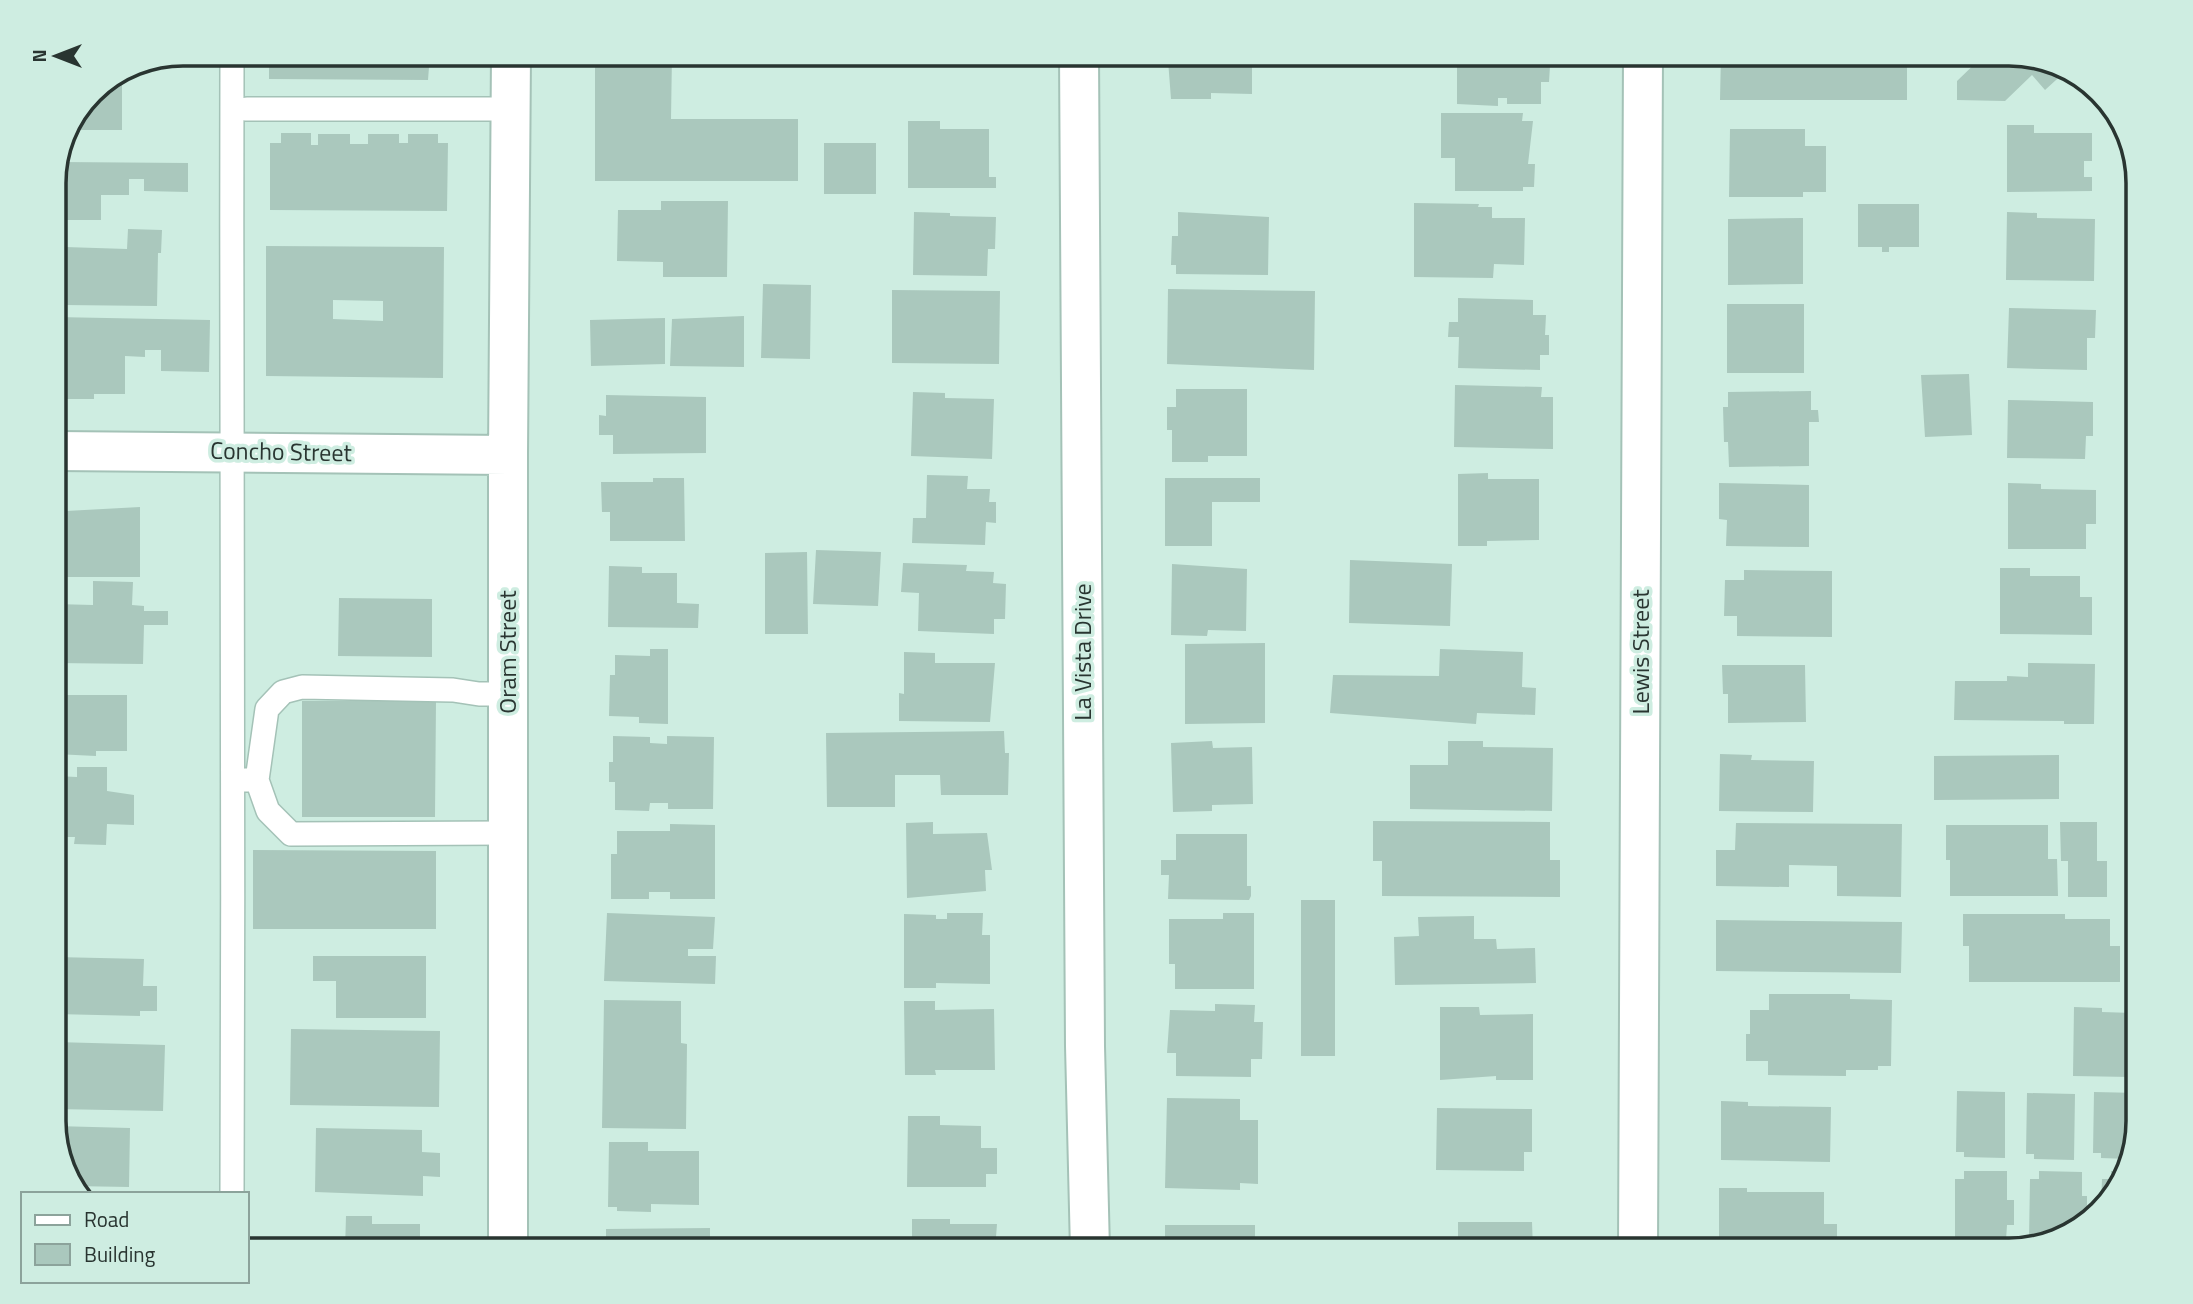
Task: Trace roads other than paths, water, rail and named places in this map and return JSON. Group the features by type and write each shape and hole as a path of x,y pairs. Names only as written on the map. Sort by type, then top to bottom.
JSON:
{"street":[{"name":"Oram Street","path":"508,1238 511,66"},
{"name":"La Vista Drive","path":"1079,66 1085,1032 1090,1238"},
{"name":"Lewis Street","path":"1638,1238 1643,66"},
{"name":"Concho Street","path":"67,451 508,455"}],"lane":[{"path":"232,66 232,1192"},
{"path":"247,109 511,109"},
{"path":"508,694 479,694 453,690 302,687 283,692 267,709 257,780 268,811 291,834 508,833"},
{"path":"234,780 257,780"}]}
